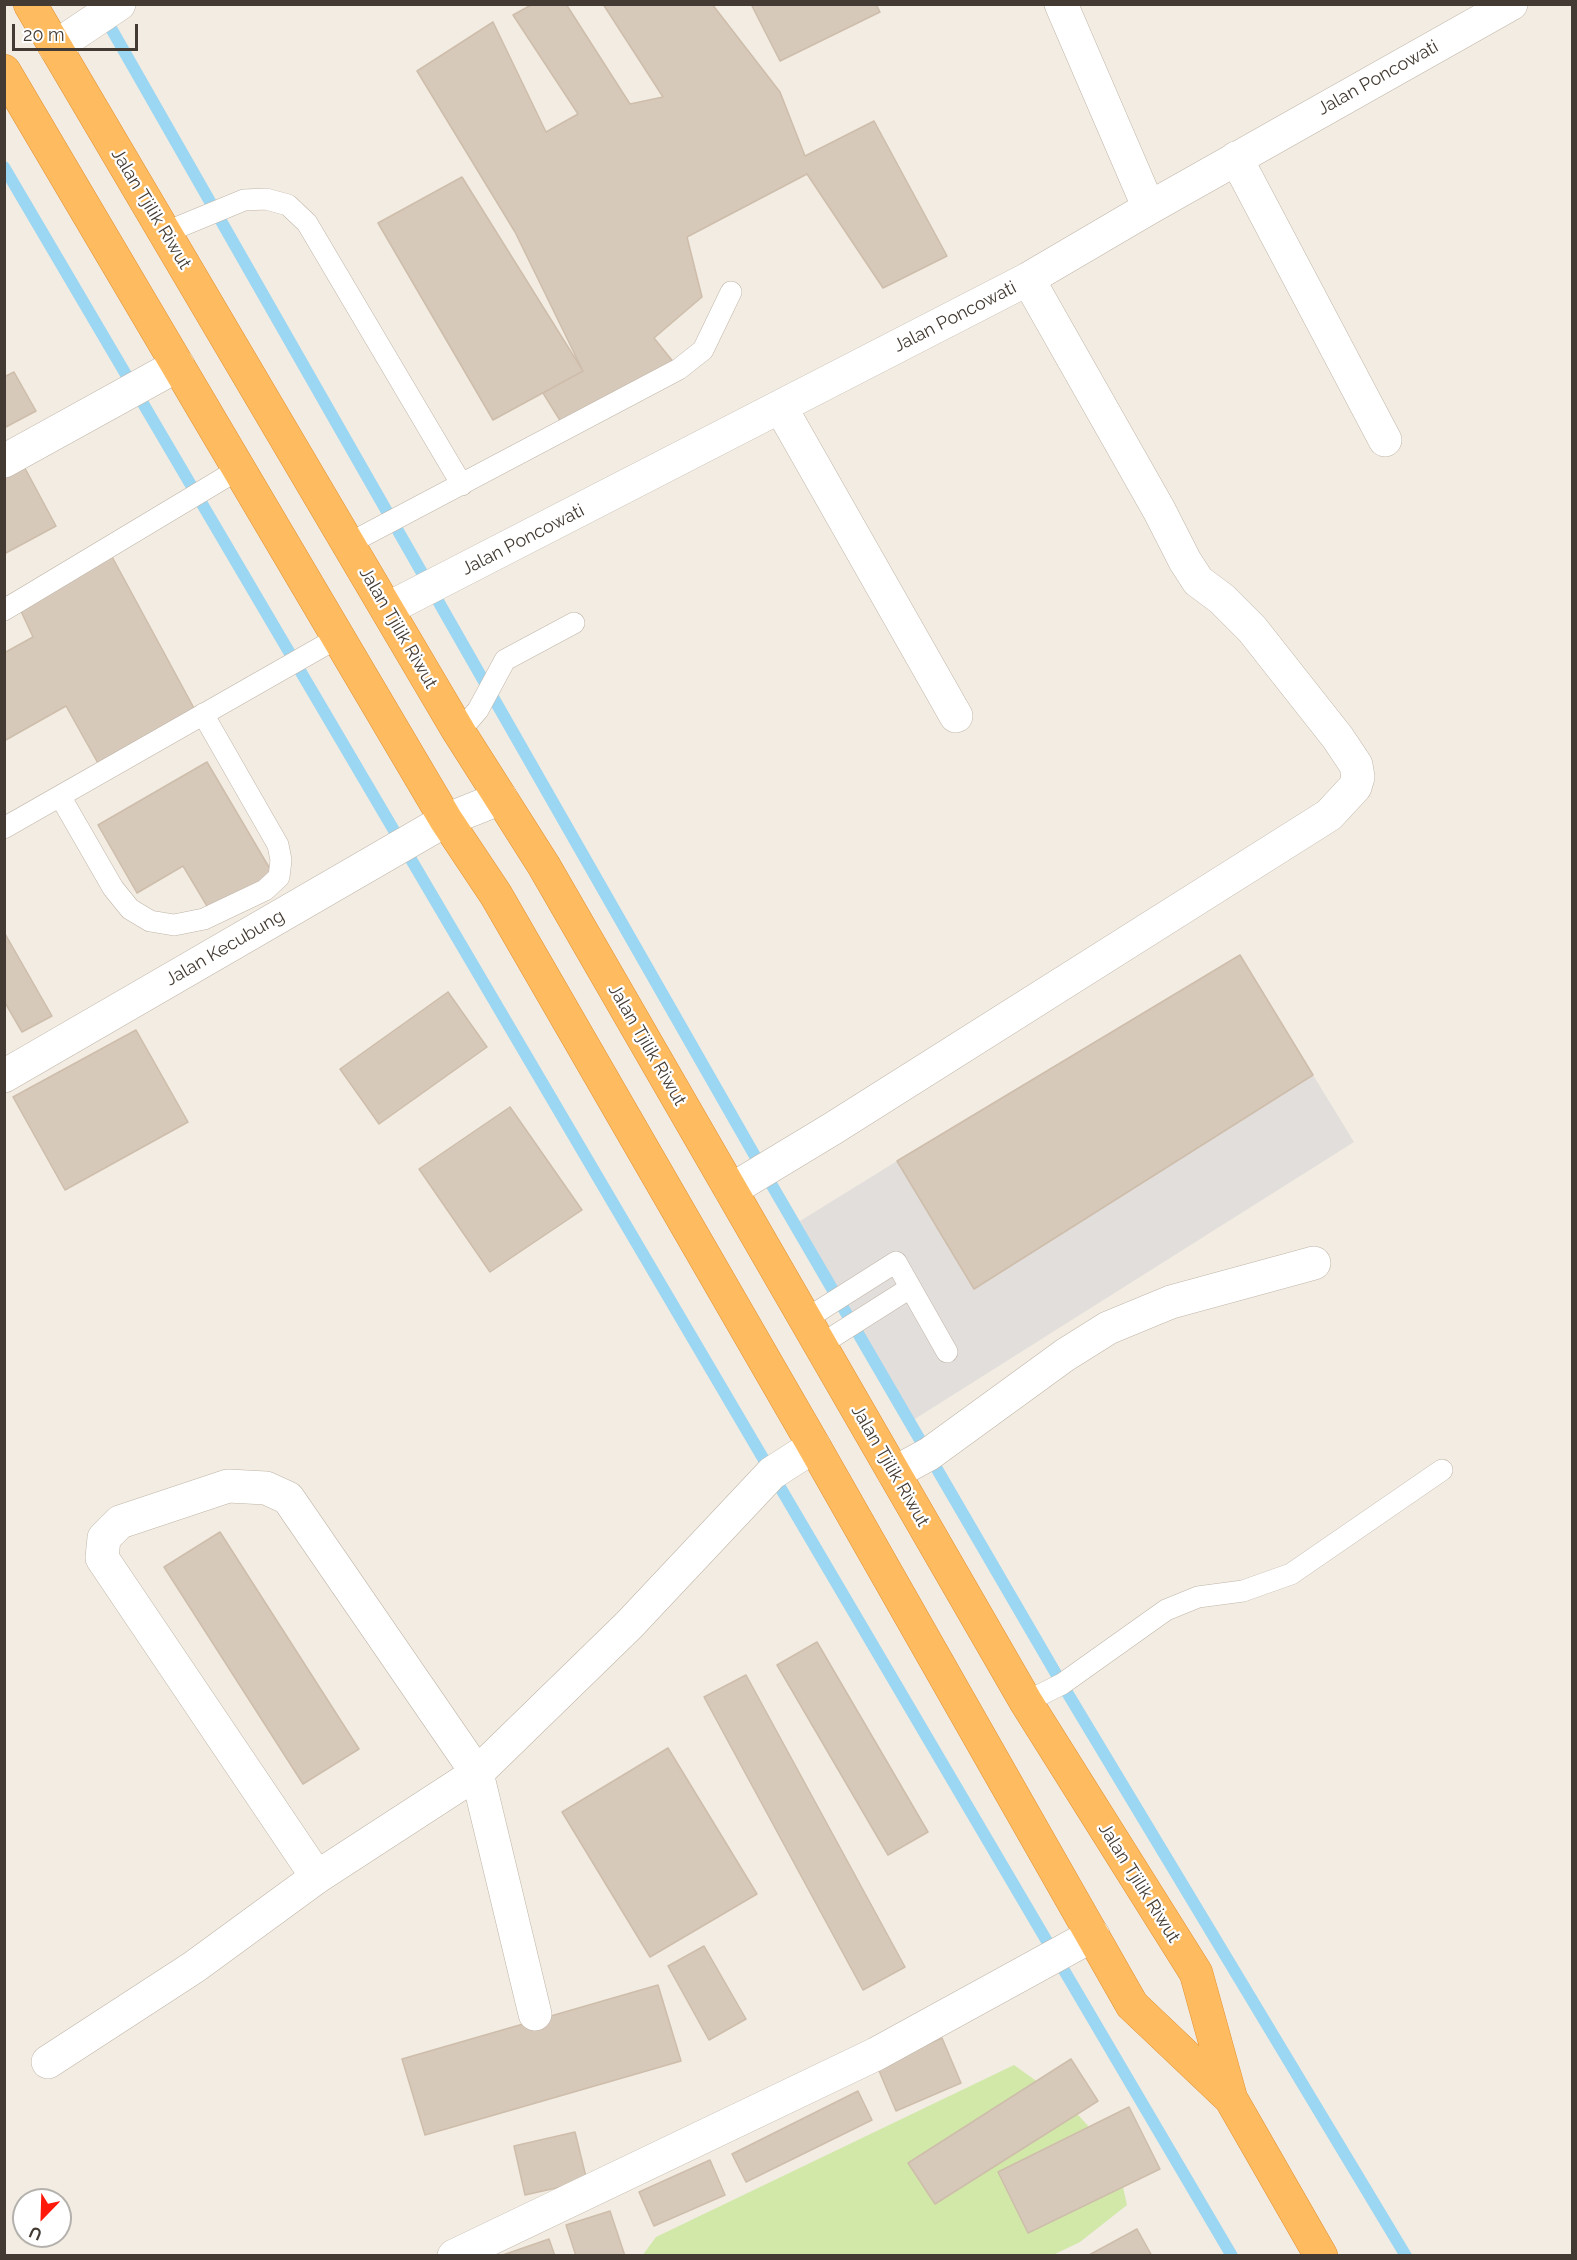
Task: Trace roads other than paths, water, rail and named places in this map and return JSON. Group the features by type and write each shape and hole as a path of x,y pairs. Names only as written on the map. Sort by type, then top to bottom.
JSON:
{"highway":[{"name":"Jalan Tjilik Riwut","path":"30,4 459,732 544,866 1026,1702 1196,1973 1230,2099 1322,2256"},
{"name":"Jalan Tjilik Riwut","path":"4,71 446,820 496,895 814,1446 1132,2005 1230,2099"}],"street":[{"path":"55,47 119,4"},
{"path":"1061,4 1149,208"},
{"name":"Jalan Poncowati","path":"387,609 1028,279 1236,158 1511,4"},
{"path":"1236,158 1385,440"},
{"path":"731,1190 832,1129 1329,815 1355,787 1358,777 1356,765 1338,738 1252,629 1222,599 1198,581 1185,561 1160,510 1028,279"},
{"path":"4,461 178,365"},
{"path":"781,408 956,716"},
{"name":"Jalan Kecubung","path":"4,1076 446,820 501,798"},
{"path":"894,1473 929,1454 1065,1355 1108,1328 1171,1302 1314,1263"},
{"path":"48,2062 194,1967 317,1877 477,1773 629,1625 772,1473 814,1446"},
{"path":"317,1877 102,1558 104,1538 120,1522 228,1486 266,1488 288,1498 477,1773 535,2014"},
{"path":"454,2256 876,2054 1093,1935"}],"lane":[{"path":"164,233 244,200 266,199 288,205 307,223 462,486"},
{"path":"348,544 462,486 679,369 703,350 731,292"},
{"path":"4,610 239,469"},
{"path":"459,732 478,710 505,660 574,623"},
{"path":"4,828 339,637"},
{"path":"60,796 113,888 130,909 150,921 174,925 204,919 265,890 279,877 281,860 278,845 203,714"},
{"path":"813,1332 896,1262 947,1352"},
{"path":"813,1332 910,1288"},
{"path":"1026,1702 1062,1684 1166,1610 1198,1597 1243,1591 1291,1574 1442,1470"}],"waterway":[{"path":"104,16 763,1170 1062,1684 1406,2256"},
{"path":"4,167 1232,2256"}]}
